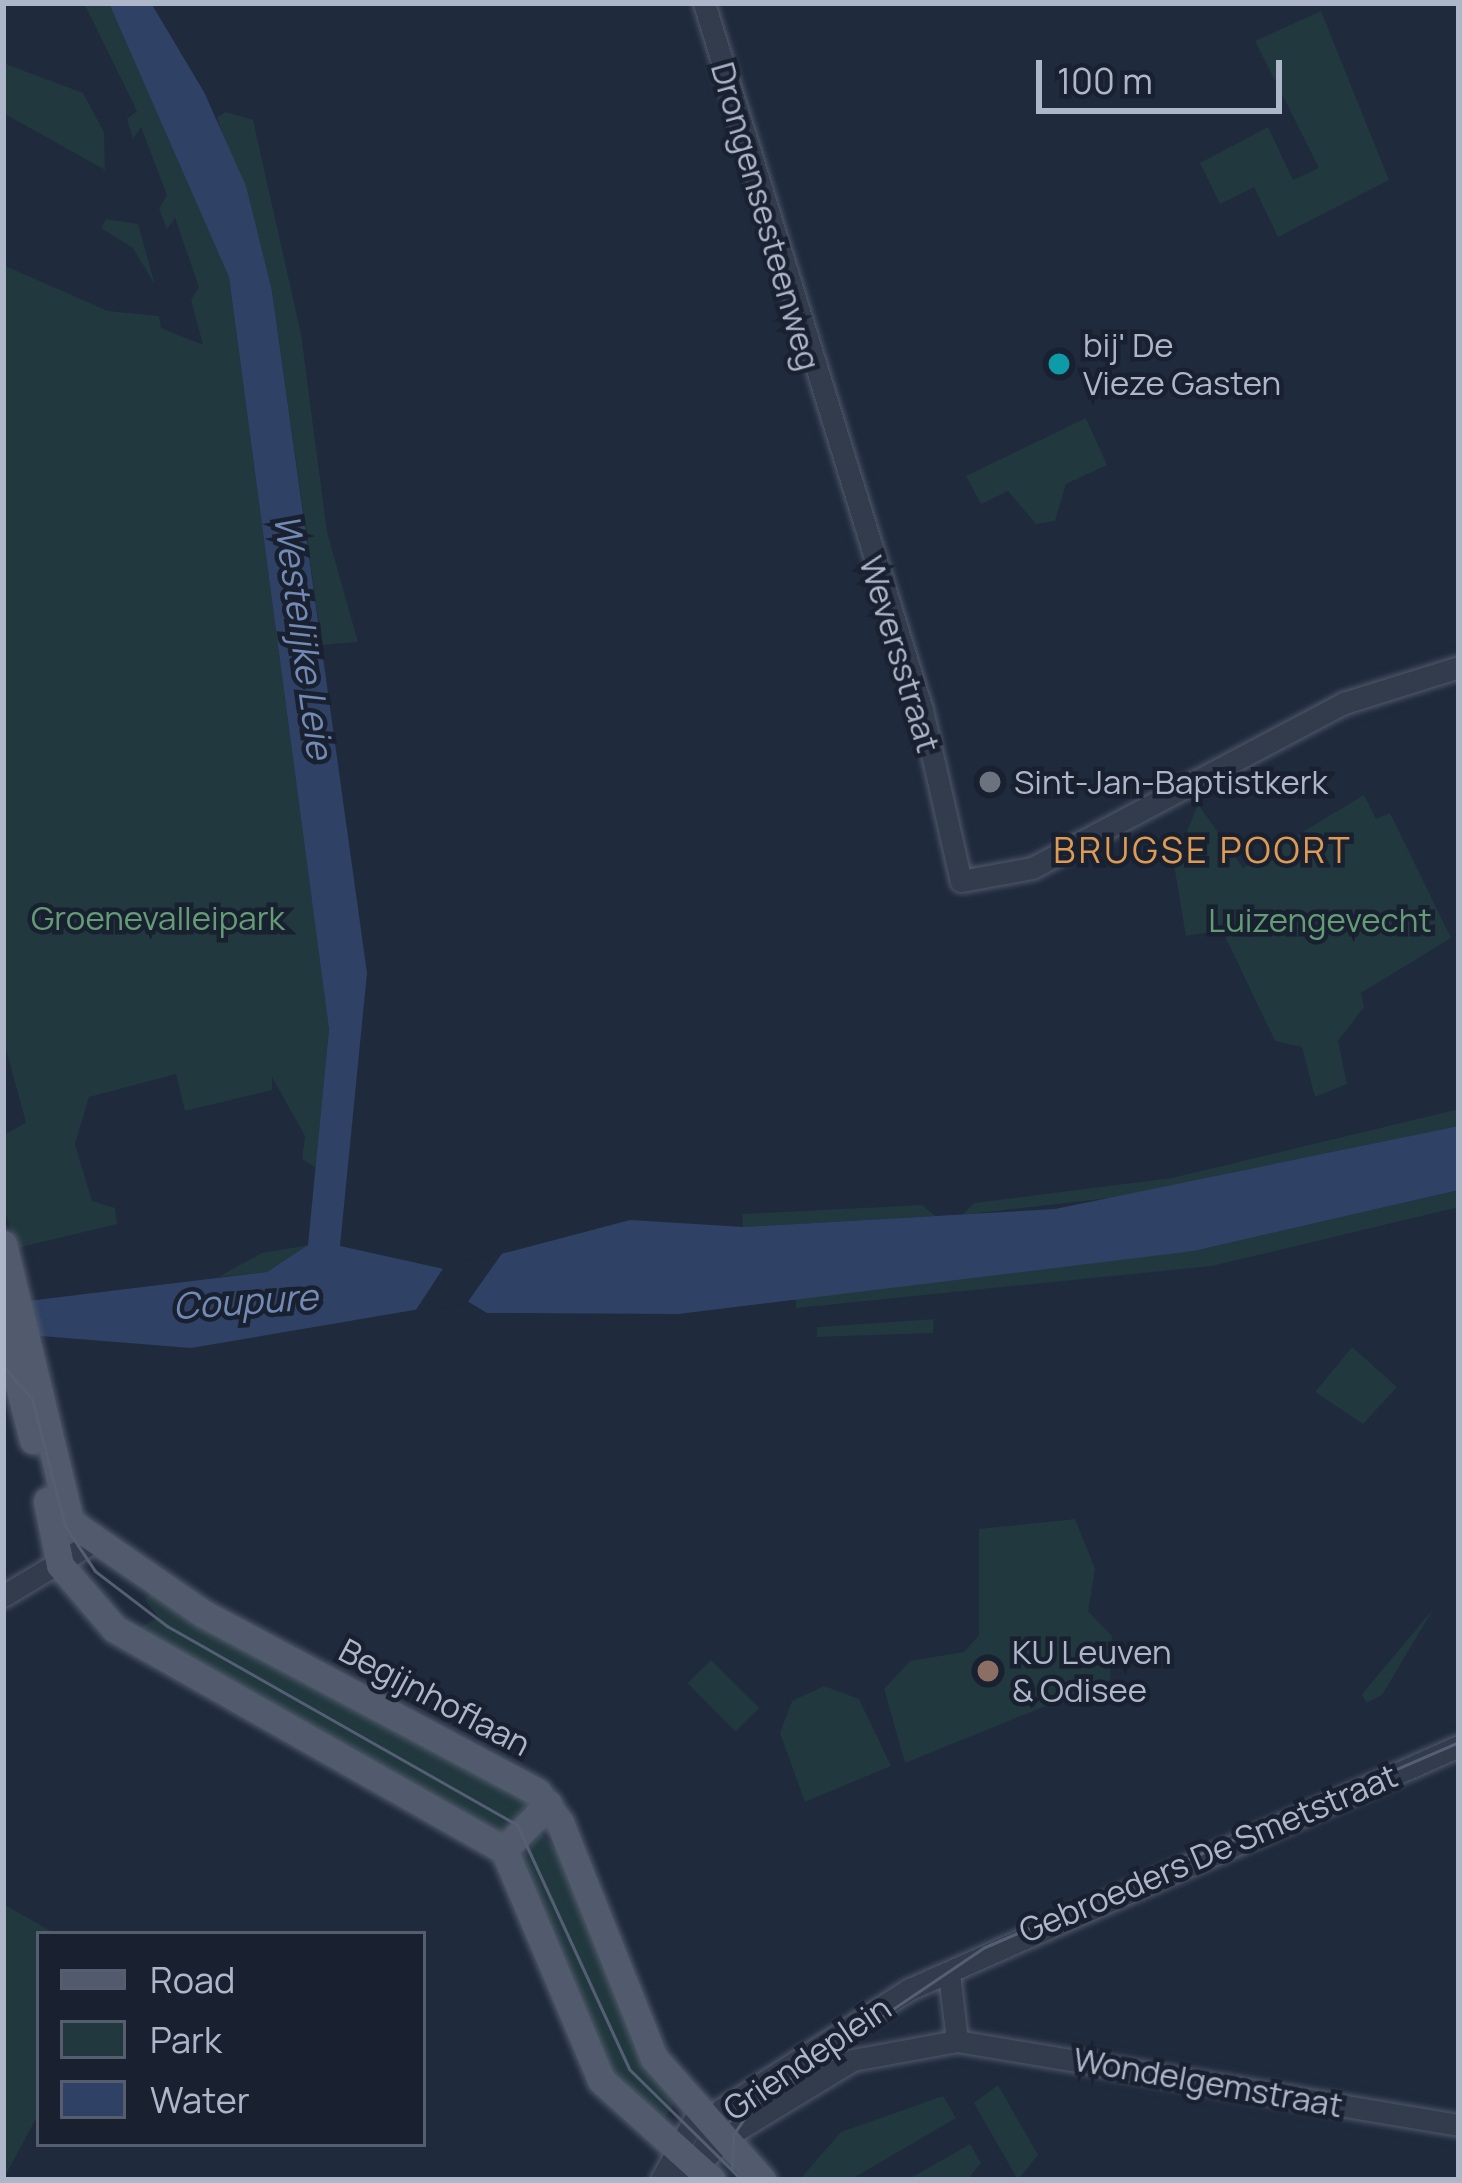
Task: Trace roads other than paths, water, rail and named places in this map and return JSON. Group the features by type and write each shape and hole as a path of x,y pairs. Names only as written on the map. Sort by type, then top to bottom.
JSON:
{"main road":[{"path":"3,1244 16,1293 13,1336 60,1564 134,1642 504,1850 601,2080 692,2169"},
{"path":"13,1336 70,1522 93,1542"},
{"name":"Begijnhoflaan","path":"93,1542 548,1804"},
{"path":"504,1850 548,1804 654,2058 763,2180"}],"street":[{"name":"Drongensesteenweg","path":"704,3 827,429"},
{"name":"Weversstraat","path":"827,429 922,710 961,881 1032,868 1344,703 1459,667"},
{"path":"3,1596 93,1542"},
{"name":"Gebroeders De Smetstraat","path":"954,1970 1459,1746"},
{"path":"954,1970 957,2041"},
{"name":"Griendeplein","path":"661,2180 692,2169 713,2122 804,2051 954,1970"},
{"name":"Griendeplein","path":"692,2169 713,2122 853,2060 957,2041"},
{"name":"Wondelgemstraat","path":"957,2041 1459,2126"}],"water":[{"path":"109,3 151,3 204,92 246,186 272,291 367,973 340,1246 444,1269 630,1220 744,1227 1055,1209 1459,1126 1459,1190 1194,1251 678,1314 487,1313 467,1301 191,1348 3,1333 3,1304 267,1272 308,1245 329,1029 229,277"}],"tram line":[{"path":"3,1366 32,1399 65,1526 95,1571 167,1626 517,1825 629,2069 742,2180"},
{"path":"732,2170 733,2135 755,2102 985,1947 1459,1742"}],"place":[{"name":"bij' De Vieze Gasten","path":"1059,364"},
{"name":"Sint-Jan-Baptistkerk","path":"990,782"},
{"name":"KU Leuven & Odisee","path":"988,1671"}],"district":[{"name":"BRUGSE POORT","path":"1203,850"}],"water label":[{"name":"Westelijke Leie","path":"304,636"},
{"name":"Coupure","path":"245,1301"}],"park label":[{"name":"Groenevalleipark","path":"158,918"},
{"name":"Luizengevecht","path":"1320,920"}]}
